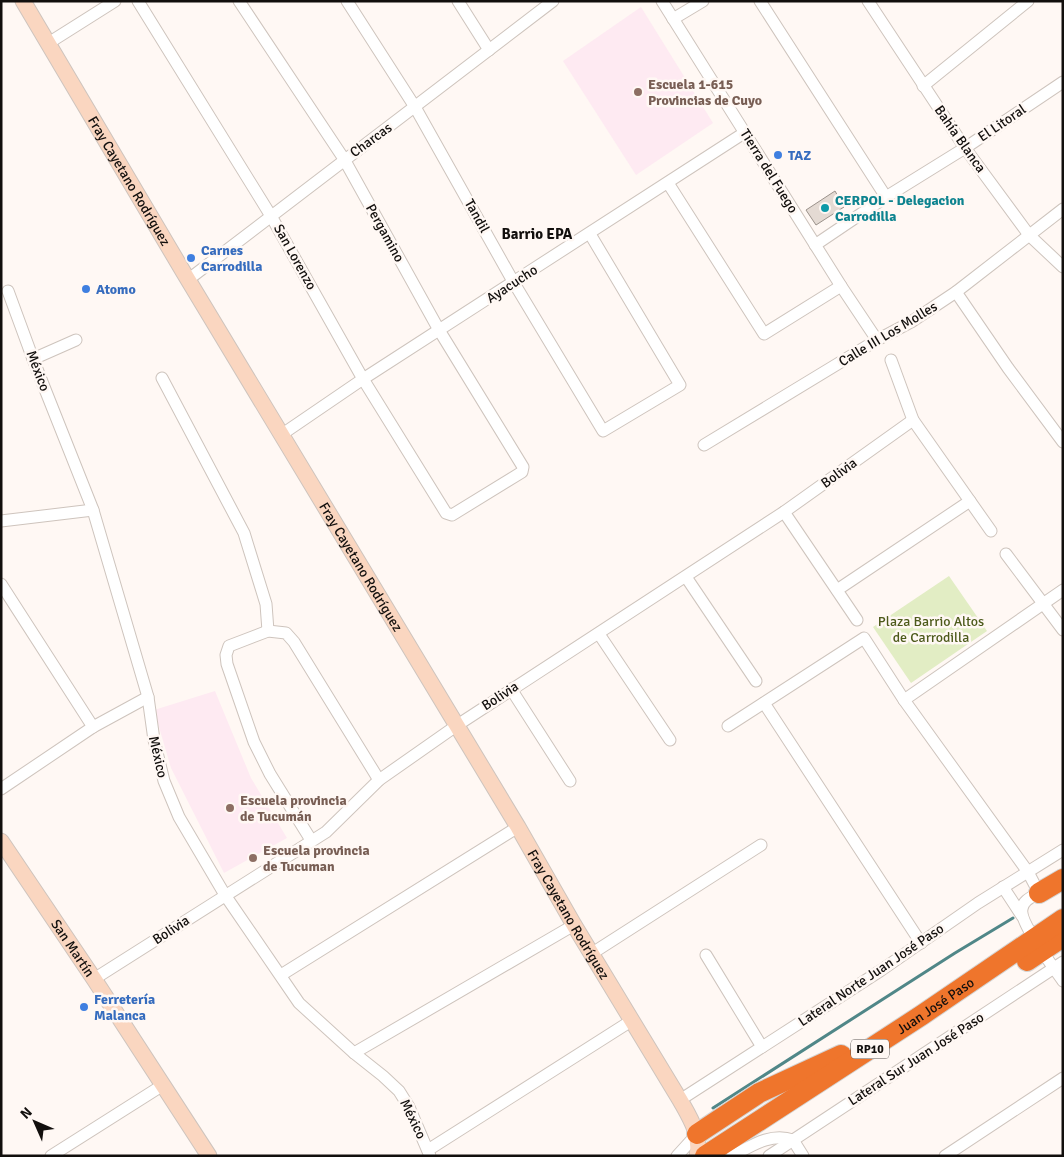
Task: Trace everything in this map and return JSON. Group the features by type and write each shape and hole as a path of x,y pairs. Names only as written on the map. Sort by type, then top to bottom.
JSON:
{"highway":[{"path":"1039,893 1063,879"},
{"name":"Juan José Paso","path":"731,1156 1039,946 1063,919"},
{"name":"Juan José Paso","path":"705,1156 922,1015 1039,946 1063,937"},
{"path":"697,1134 759,1093 922,1015"}],"street":[{"name":"Fray Cayetano Rodríguez","path":"23,1 281,435 518,827 591,954 680,1100 697,1134"},
{"path":"47,44 115,1"},
{"name":"San Lorenzo","path":"138,1 271,216 363,379 448,515"},
{"name":"Pergamino","path":"239,1 344,160 439,330 523,470 452,515 448,515"},
{"name":"Tandil","path":"347,1 415,107 514,282 604,431 680,385 590,234"},
{"path":"458,1 489,50"},
{"name":"Charcas","path":"189,279 553,1"},
{"name":"Tierra del Fuego","path":"662,1 877,340"},
{"path":"673,19 703,1"},
{"path":"760,1 886,197"},
{"path":"923,86 1028,1"},
{"name":"Bahía Blanca","path":"872,3 923,86 965,148 1029,236 1063,267"},
{"name":"El Litoral","path":"815,245 1063,82"},
{"name":"Ayacucho","path":"281,435 363,379 744,133"},
{"path":"668,183 764,334 841,286"},
{"name":"Calle III Los Molles","path":"704,445 877,340 911,322 956,292 1063,209"},
{"name":"México","path":"8,290 33,359 93,510 148,697 154,740 164,782 179,817 225,895 300,1003 399,1091 410,1107 429,1153"},
{"path":"956,292 1008,368 1063,442"},
{"path":"33,359 76,340"},
{"path":"891,360 913,420 991,531"},
{"path":"162,378 244,533 266,604 268,632"},
{"name":"Bolivia","path":"94,979 326,832 379,780 511,689 599,634 784,512 913,420"},
{"path":"837,590 970,501"},
{"path":"1,521 93,510"},
{"path":"784,512 857,620"},
{"path":"1006,554 1063,630"},
{"path":"686,577 756,681"},
{"path":"1,584 93,727"},
{"path":"904,700 1063,590"},
{"path":"312,840 270,774 254,742 227,664 226,656 229,646 268,632 286,633 294,642 379,780"},
{"path":"599,634 670,740"},
{"path":"728,726 864,638 904,700 1028,872 1039,893 1023,904 1022,916"},
{"path":"511,689 570,781"},
{"path":"1,789 93,727 148,697"},
{"path":"764,703 921,943"},
{"path":"280,975 518,827"},
{"name":"San Martín","path":"1,841 94,979 209,1156"},
{"path":"591,954 761,845"},
{"name":"Lateral Norte Juan José Paso","path":"680,1100 921,943 1003,887 1063,850"},
{"path":"1003,887 1039,946 1058,965 1063,981"},
{"path":"354,1053 574,925"},
{"path":"706,955 762,1047"},
{"name":"Lateral Sur Juan José Paso","path":"769,1156 1058,965"},
{"path":"429,1153 631,1021"},
{"path":"945,1156 1063,1078"},
{"path":"51,1156 163,1085"},
{"path":"676,1156 697,1134"},
{"path":"697,1134 699,1145 697,1156"},
{"path":"731,1156 774,1137 793,1140 803,1156"}],"shaded area":[{"name":"Escuela 1-615 Provincias de Cuyo","path":"641,7 713,123 636,175 563,61"},
{"name":"Escuela provincia de Tucumán","path":"215,691 251,778 287,838 224,873 171,768 154,710"}],"green space":[{"name":"Plaza Barrio Altos de Carrodilla","path":"949,576 987,631 911,683 873,627"}],"building":[{"name":"CERPOL - Delegacion Carrodilla","path":"835,191 844,207 816,225 806,210"}],"waterway":[{"path":"713,1108 1013,918"}],"place":[{"name":"Escuela 1-615 Provincias de Cuyo","path":"638,92"},
{"name":"TAZ","path":"778,155"},
{"name":"CERPOL - Delegacion Carrodilla","path":"825,208"},
{"name":"Carnes Carrodilla","path":"191,258"},
{"name":"Atomo","path":"86,289"},
{"name":"Escuela provincia de Tucumán","path":"230,808"},
{"name":"Escuela provincia de Tucuman","path":"253,858"},
{"name":"Ferretería Malanca","path":"84,1007"}],"district":[{"name":"Barrio EPA","path":"537,234"}]}
